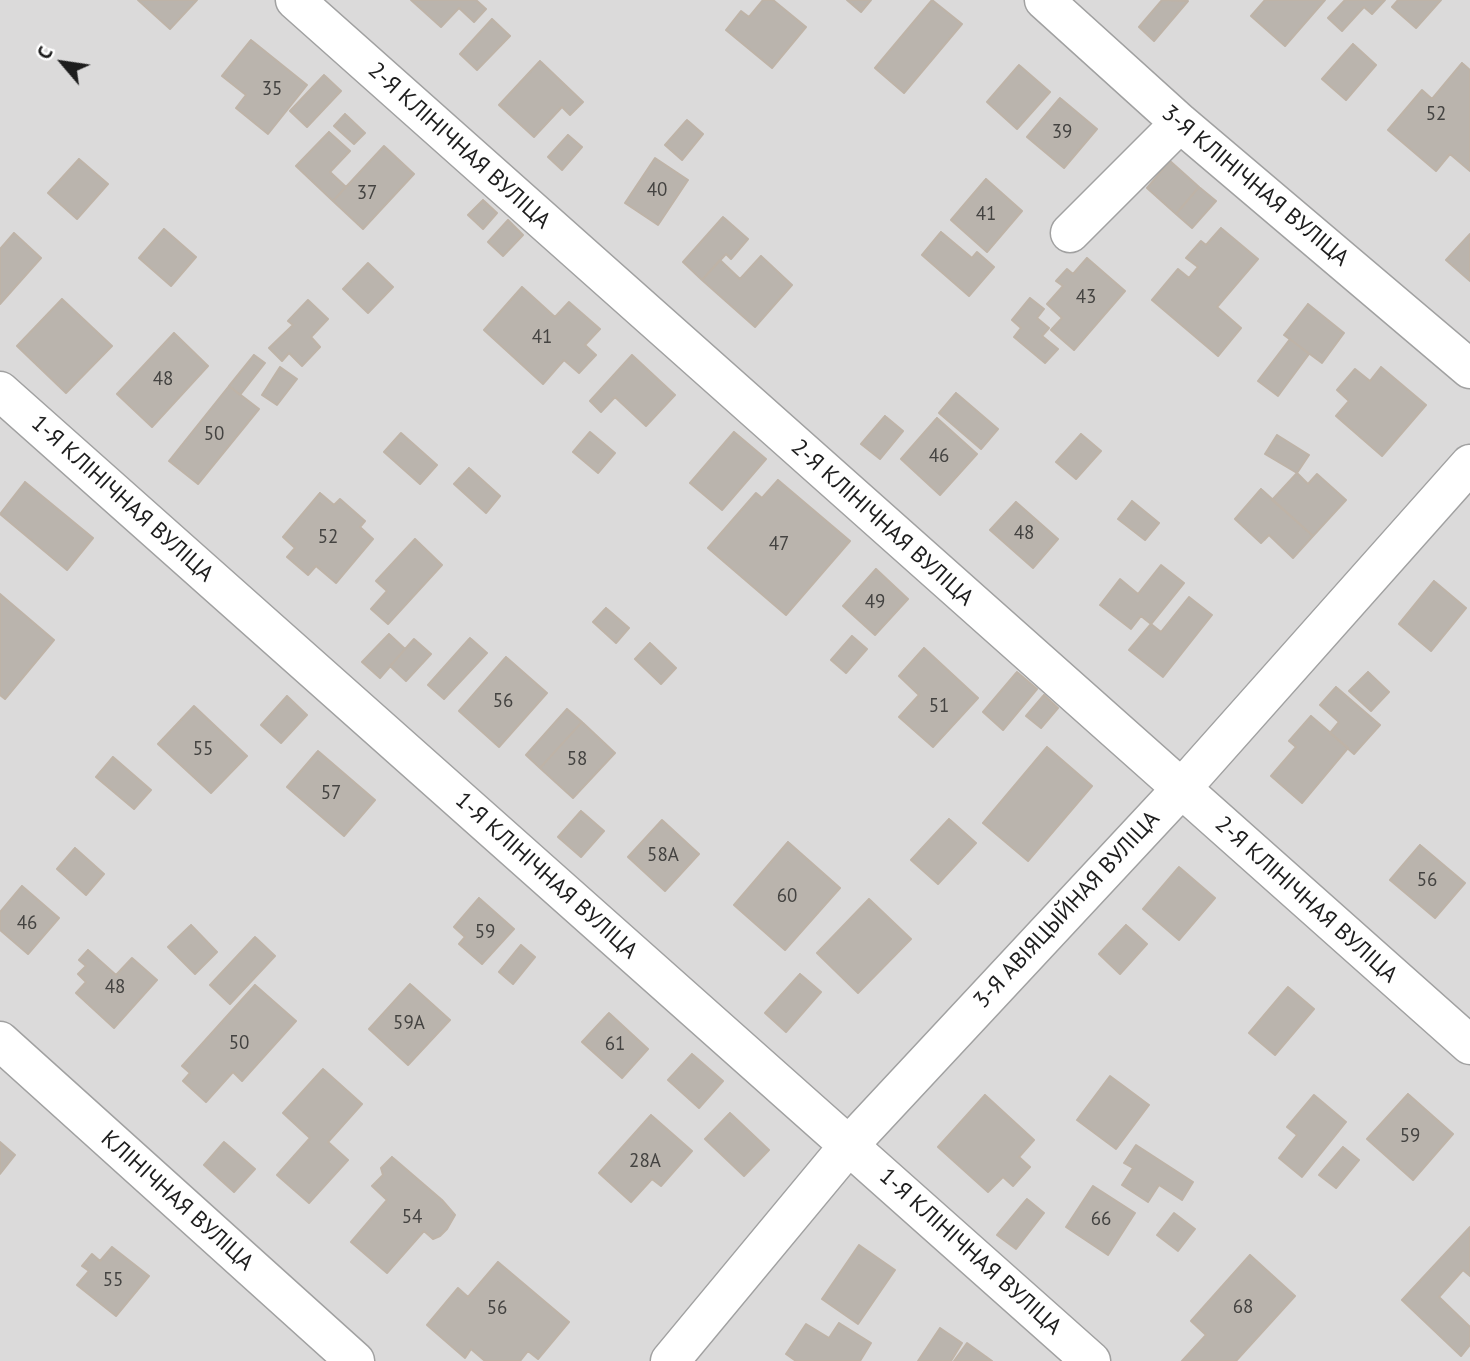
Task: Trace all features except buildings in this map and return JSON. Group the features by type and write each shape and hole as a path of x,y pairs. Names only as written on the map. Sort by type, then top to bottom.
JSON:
{"street":[{"name":"2-Я КЛІНІЧНАЯ ВУЛІЦА","path":"295,0 1470,1045"},
{"name":"3-Я КЛІНІЧНАЯ ВУЛІЦА","path":"1044,0 1180,123 1470,369"},
{"path":"1070,233 1180,123"},
{"name":"1-Я КЛІНІЧНАЯ ВУЛІЦА","path":"0,391 1091,1361"},
{"name":"3-Я АВІЯЦЫЙНАЯ ВУЛІЦА","path":"670,1361 850,1144 1181,789 1470,464"},
{"name":"КЛІНІЧНАЯ ВУЛІЦА","path":"0,1041 355,1361"}],"shaded area":[{"path":"0,0 1470,0 1470,1361 0,1361"}]}
